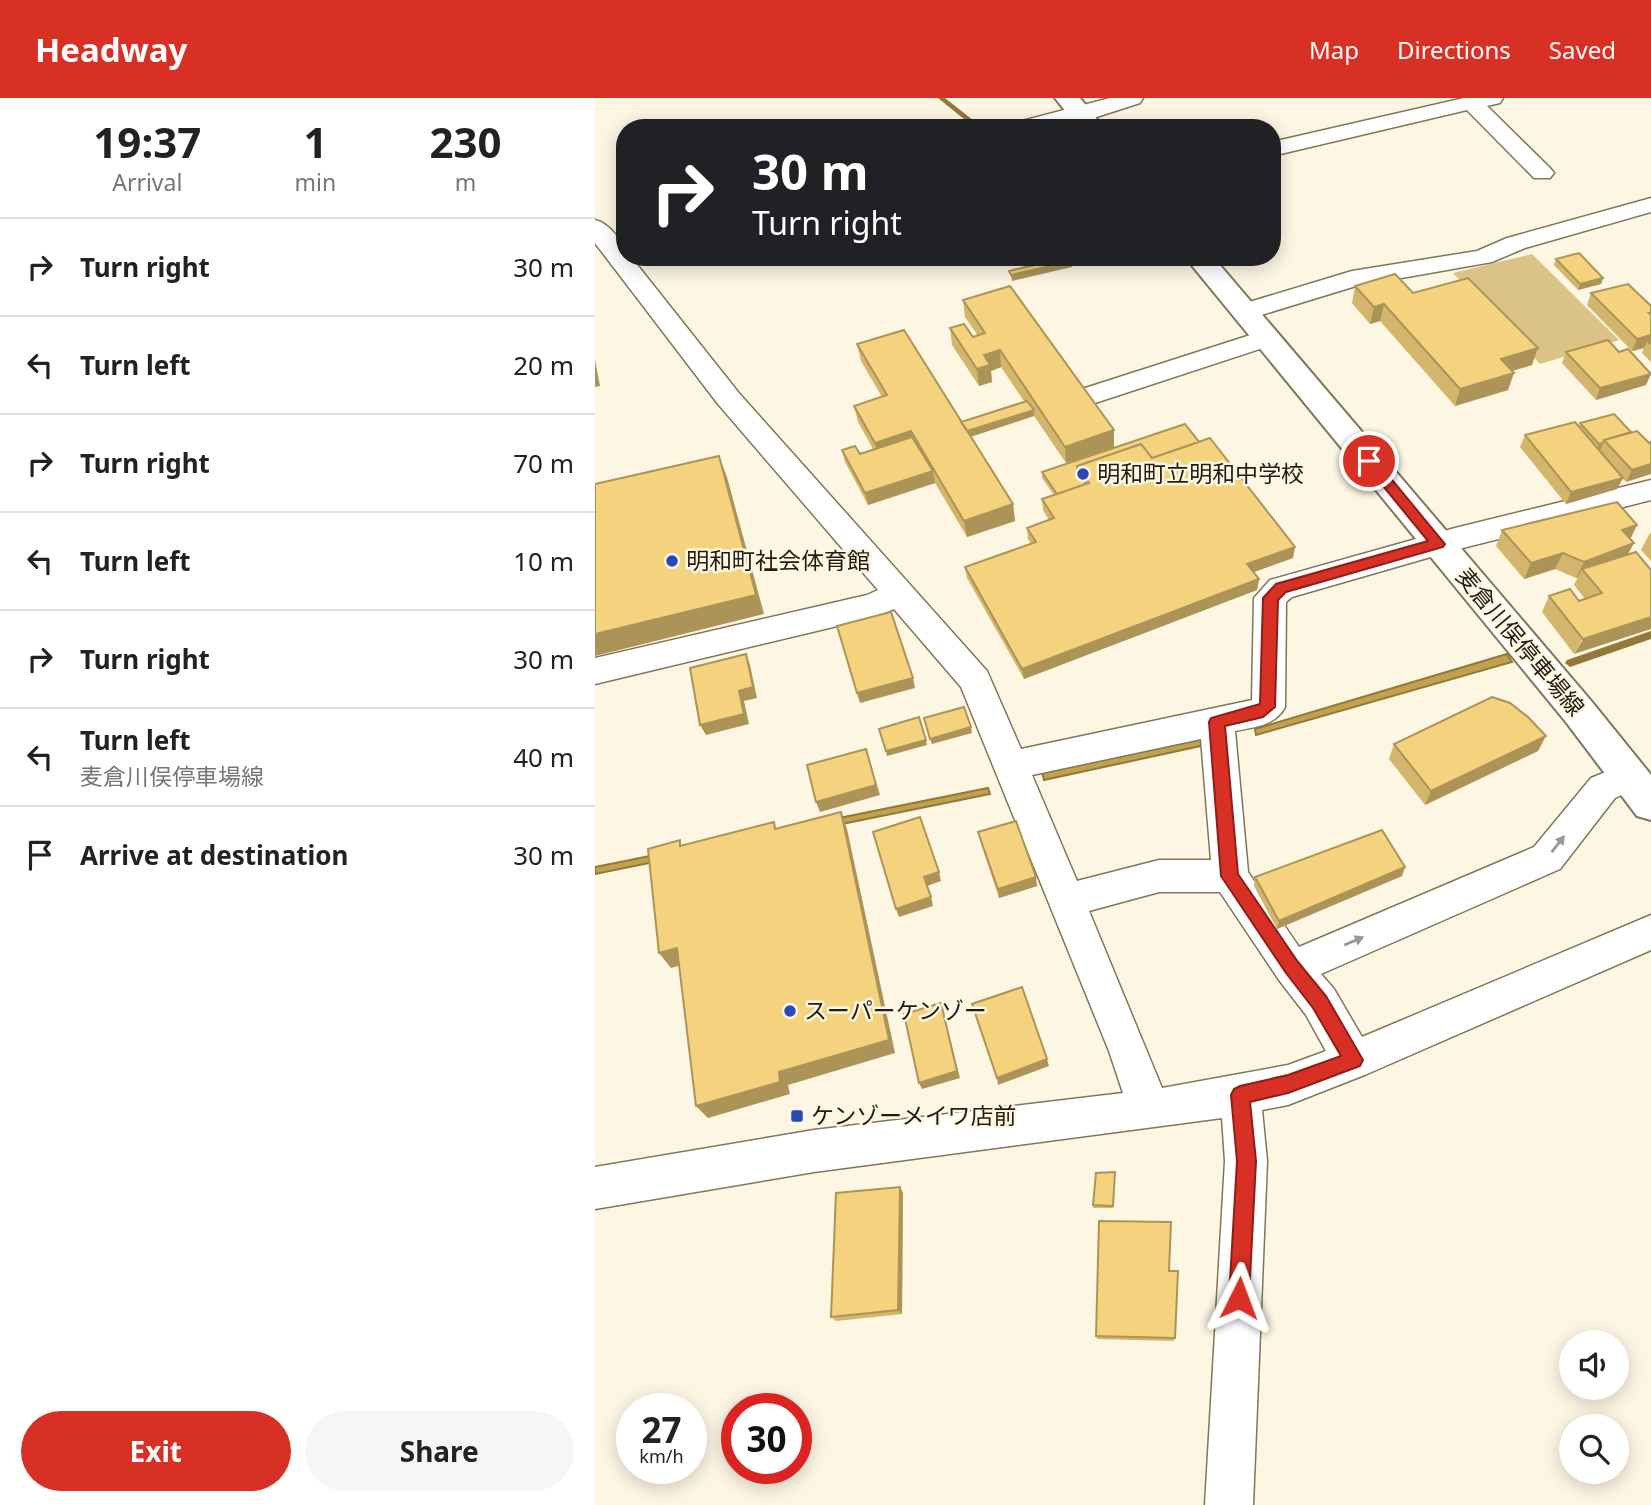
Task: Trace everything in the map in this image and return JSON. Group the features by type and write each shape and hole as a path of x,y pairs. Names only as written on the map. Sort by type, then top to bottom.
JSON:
{"main road":[{"name":"麦倉川俣停車場線","path":"1206,266 1640,790"}],"street":[{"path":"1056,119 1132,98"},
{"path":"1281,146 1383,114 1484,99 1542,173"},
{"path":"1245,312 1352,279 1483,257 1516,243 1651,205"},
{"path":"595,227 616,254"},
{"path":"625,266 728,398 896,594 975,680 1140,1077 1149,1110"},
{"path":"1089,396 1266,338"},
{"path":"1011,765 1258,713 1268,707 1271,598 1281,588 1438,544 1651,490"},
{"path":"595,671 875,605 896,594"},
{"path":"1217,722 1230,876 1292,968 1326,1011 1353,1060"},
{"path":"1292,968 1547,858 1603,789 1640,790"},
{"path":"1067,900 1159,876 1230,876"},
{"path":"595,1188 814,1151 1149,1110 1288,1084 1353,1060 1651,932"},
{"path":"1229,1505 1246,1161 1240,1095"}],"shaded area":[{"path":"1532,254 1619,340 1540,364 1453,273"},
{"path":"1507,654 1512,662 1256,735 1255,729"},
{"path":"1207,737 1210,744 1044,780 1042,772"},
{"path":"988,788 990,794 595,874 595,867"}],"building":[{"path":"1579,253 1603,278 1580,284 1556,259"},
{"path":"1031,266 1050,266 1011,275 1009,271"},
{"path":"1395,274 1413,293 1468,278 1538,348 1501,359 1514,373 1460,389 1384,304 1374,307 1355,286"},
{"path":"1628,284 1651,306 1651,335 1637,339 1591,293"},
{"path":"1010,286 1114,430 1065,447 1000,350 984,355 990,365 977,369 950,328 964,324 973,337 985,333 963,300"},
{"path":"904,330 1013,504 964,521 911,431 875,443 854,406 887,395 857,344"},
{"path":"1608,340 1619,352 1628,349 1651,374 1600,388 1566,352"},
{"path":"1027,401 1034,410 967,431 961,422"},
{"path":"1614,414 1631,432 1604,440 1603,443 1599,444 1580,423"},
{"path":"1575,422 1623,478 1571,492 1525,435"},
{"path":"1185,424 1199,442 1152,458 1141,444 1077,466 1077,471 1086,484 1057,494 1042,472"},
{"path":"1637,431 1651,442 1651,464 1632,470 1604,440"},
{"path":"912,437 933,471 865,493 842,450 855,446 860,454"},
{"path":"1210,438 1295,547 1247,564 1259,579 1022,669 965,567 1036,542 1027,528 1054,518 1042,499 1089,483 1077,466 1141,444 1152,458"},
{"name":"明和町社会体育館","path":"719,456 756,595 595,634 595,484"},
{"path":"1617,502 1637,525 1622,530 1634,543 1584,562 1563,553 1531,563 1502,530"},
{"path":"1636,552 1651,570 1651,617 1583,639 1549,596 1570,589 1579,601 1602,593 1582,569"},
{"path":"891,612 913,678 857,693 837,626"},
{"path":"746,654 753,687 739,691 744,714 700,725 690,668"},
{"path":"1492,697 1510,703 1546,736 1431,791 1394,744"},
{"path":"964,707 971,727 930,739 924,718"},
{"path":"919,717 926,740 886,751 879,729"},
{"path":"866,749 876,785 816,802 807,765"},
{"name":"スーパーケンゾー","path":"841,812 889,1040 779,1072 780,1082 696,1106 677,948 659,953 648,849 680,840 680,846 774,822 775,829"},
{"path":"920,817 939,872 924,877 931,897 896,909 873,832"},
{"path":"1016,821 1036,877 998,889 978,832"},
{"path":"1382,830 1405,867 1279,921 1255,877"},
{"path":"1022,987 1047,1059 997,1078 972,1004"},
{"path":"941,1003 957,1071 919,1083 904,1014"},
{"path":"1115,1172 1113,1206 1093,1205 1096,1173"},
{"path":"900,1187 898,1310 831,1317 836,1193"},
{"path":"1099,1221 1171,1222 1169,1271 1178,1271 1175,1338 1096,1336"}],"waterway":[{"path":"941,98 968,119"},
{"path":"1570,663 1651,635"}],"place":[{"name":"明和町立明和中学校","path":"1083,474"},
{"name":"明和町社会体育館","path":"672,561"},
{"name":"スーパーケンゾー","path":"790,1011"},
{"name":"ケンゾーメイワ店前","path":"797,1116"}],"route":[{"path":"1239,1298 1246,1161 1246,1131 1240,1095 1288,1084 1353,1060 1343,1037 1292,968 1230,876 1217,722 1258,713 1268,707 1271,598 1281,588 1438,544 1369,461"}]}
